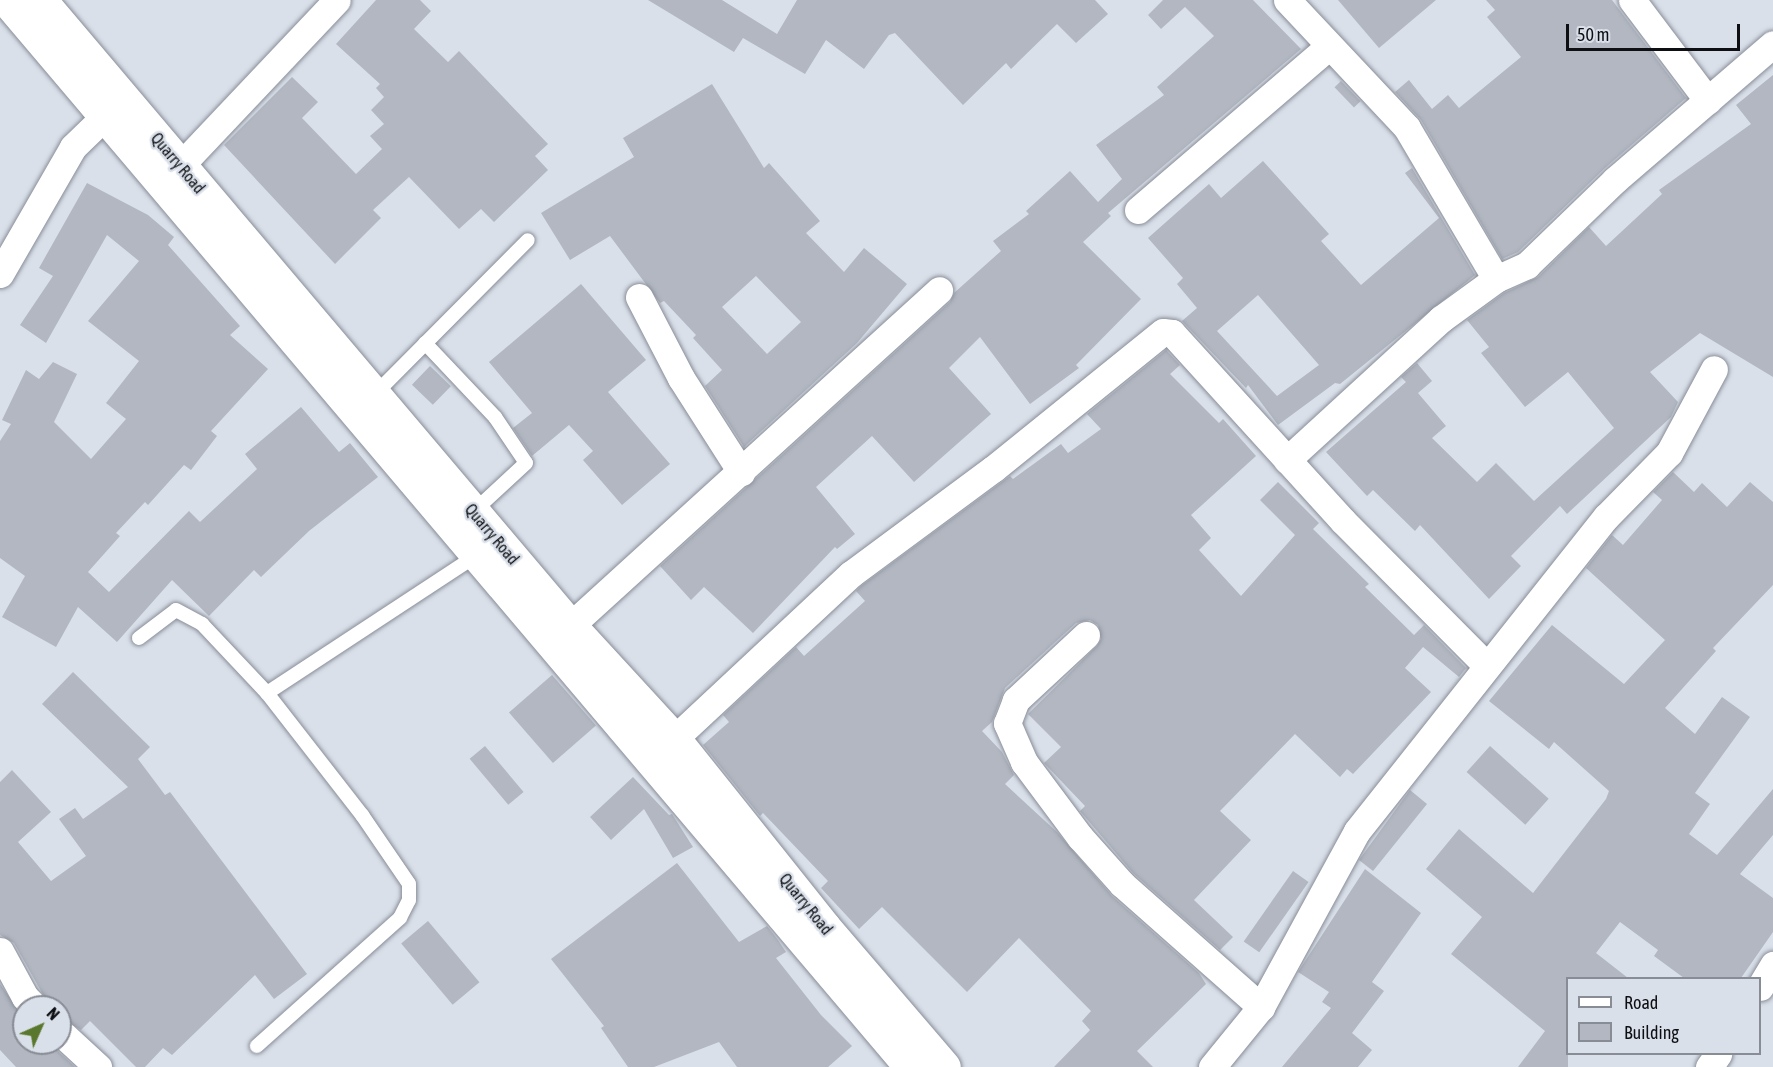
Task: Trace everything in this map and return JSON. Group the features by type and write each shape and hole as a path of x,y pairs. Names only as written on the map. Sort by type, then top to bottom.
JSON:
{"main road":[{"name":"Quarry Road","path":"7,0 911,1067"},
{"name":"Quarry Road","path":"40,0 570,626 674,739 824,927 944,1067"}],"street":[{"path":"180,166 337,0"},
{"path":"1287,0 1328,47 1407,128 1496,279"},
{"path":"1632,0 1708,101"},
{"path":"1287,460 1441,320 1496,279 1527,265 1615,180 1773,44"},
{"path":"1138,210 1328,47"},
{"path":"0,274 67,156 105,116"},
{"path":"570,626 939,290"},
{"path":"639,297 681,378 741,471"},
{"path":"674,739 851,574 993,469 1163,332 1172,333 1343,521 1486,665"},
{"path":"1212,1067 1261,1007 1357,831 1486,665 1606,517 1669,453 1714,369"},
{"path":"1086,635 1016,700 1007,723 1024,762 1080,837 1122,884 1261,1007"},
{"path":"0,951 24,995"},
{"path":"1761,985 1773,965"},
{"path":"72,1043 98,1067"}],"lane":[{"path":"374,395 528,240"},
{"path":"425,343 495,417 526,464 473,512"},
{"path":"267,693 477,555"},
{"path":"139,638 176,610 184,612 202,624 267,693 409,884 409,900 400,918 257,1046"}],"building":[{"path":"376,0 420,0 431,11 414,29 448,62 459,51 548,144 535,156 548,170 494,222 481,209 459,229 409,177 373,210 381,218 335,264 224,145 292,77 318,102 302,118 356,174 382,149 370,136 384,124 371,110 384,97 376,88 380,84 336,44"},
{"path":"648,0 722,0 777,34 797,0 1095,0 1108,14 1076,43 1057,24 1011,69 1006,63 963,105 895,33 889,35 864,69 826,40 805,74 743,38 734,52"},
{"path":"1163,0 1253,0 1301,49 1108,213 1111,216 1083,242 1141,299 1076,365 1079,368 1030,404 980,337 949,368 991,414 914,482 872,436 816,487 855,534 837,549 835,547 753,633 704,587 691,600 660,566 950,302 954,293 1001,251 993,241 1029,214 1026,211 1070,171 1098,202 1122,179 1096,145 1164,95 1157,87 1214,36 1185,7 1161,29 1148,15"},
{"path":"1338,0 1436,0 1379,48"},
{"path":"1486,0 1612,0 1686,98 1605,168 1518,252 1502,259 1421,120 1395,92 1409,80 1432,109 1448,95 1459,108 1521,57 1487,17 1495,10"},
{"path":"1773,75 1773,377 1700,333 1650,372 1678,402 1671,417 1567,514 1560,506 1511,556 1521,566 1489,599 1420,525 1415,531 1373,490 1367,496 1326,452 1406,382 1401,377 1417,363 1432,381 1418,393 1446,426 1432,438 1477,482 1496,463 1534,501 1614,428 1568,372 1525,407 1481,353 1489,347 1467,320 1504,293 1538,277 1589,227 1606,246 1662,194 1659,190 1751,124 1736,105"},
{"path":"1341,81 1360,101 1354,107 1335,87"},
{"path":"712,84 764,168 769,163 820,221 806,233 844,272 864,248 907,284 857,343 744,447 705,386 722,370 693,338 696,335 664,301 660,303 610,236 570,260 541,213 634,157 623,138","holes":["756,276 801,322 767,354 722,307"]},
{"path":"1263,161 1329,234 1321,241 1361,285 1439,218 1405,173 1412,168 1475,275 1340,384 1335,383 1278,425 1248,385 1246,388 1182,321 1197,308 1177,284 1183,278 1148,238 1209,184 1221,198","holes":["1258,295 1319,365 1277,396 1217,331"]},
{"path":"87,183 148,215 174,237 168,245 240,326 230,335 268,369 211,431 217,436 191,470 184,465 148,505 145,502 116,533 120,536 88,572 109,592 189,511 200,522 257,469 245,454 301,407 339,452 350,443 378,477 309,531 261,577 254,570 209,616 172,580 117,642 78,607 56,647 2,617 25,576 0,558 0,441 11,424 2,420 26,370 39,379 53,362 77,374 54,422 91,459 126,419 106,403 139,361 88,321 139,261 107,235 46,343 20,325 53,276 39,268"},
{"path":"581,284 646,360 608,392 670,464 622,505 583,460 593,451 569,425 532,456 513,428 532,413 489,362"},
{"path":"1166,350 1180,365 1170,374 1219,423 1223,419 1256,456 1191,515 1211,538 1199,550 1241,596 1295,535 1260,500 1278,482 1319,523 1313,529 1369,584 1365,587 1414,635 1424,625 1466,668 1459,677 1423,647 1405,668 1431,692 1353,774 1347,769 1340,777 1295,734 1220,811 1251,840 1194,900 1233,937 1220,950 1133,873 1080,811 1085,806 1044,763 1061,747 1028,714 1097,646 1101,639 1098,625 1090,620 1076,623 1005,688 992,722 982,731 1002,752 1014,775 1005,784 1057,832 1112,896 1199,973 1206,984 1137,1051 1153,1067 1054,1067 1090,1030 1082,1021 1091,1011 1019,938 967,992 882,907 859,929 821,888 828,881 763,813 760,816 703,745 729,722 723,715 796,647 804,656 865,601 856,591 861,586 1010,476 1013,479 1061,444 1068,453 1101,429 1087,414"},
{"path":"430,366 451,386 433,405 412,385"},
{"path":"1673,472 1694,492 1702,483 1727,507 1750,482 1773,502 1773,585 1713,648 1716,651 1665,708 1695,734 1722,697 1750,717 1695,793 1710,804 1689,834 1717,855 1773,789 1773,835 1740,874 1773,898 1773,932 1742,977 1683,977 1654,956 1658,950 1620,922 1596,953 1627,977 1566,977 1568,1067 1518,1067 1545,1031 1451,954 1482,917 1426,869 1459,829 1533,893 1606,799 1609,791 1554,742 1549,749 1489,701 1552,625 1624,684 1665,640 1586,568 1612,535 1623,545 1662,500 1653,492"},
{"path":"73,672 150,747 138,759 165,795 170,792 307,974 274,999 255,975 172,1055 163,1048 145,1067 136,1067 90,1021 81,1030 72,1024 72,995 43,995 14,943 0,935 0,782 12,770 51,812 18,842 51,881 86,856 59,819 75,808 83,819 128,787 42,704"},
{"path":"552,675 596,726 553,763 509,712"},
{"path":"485,746 524,792 508,805 470,759"},
{"path":"1490,746 1549,799 1525,825 1467,772"},
{"path":"633,777 669,815 672,814 693,847 673,858 644,809 611,840 590,817"},
{"path":"1410,790 1427,804 1373,871 1359,860"},
{"path":"677,863 739,942 767,926 778,940 786,952 776,958 821,1015 852,1046 828,1067 737,1067 719,1042 654,1067 628,1067 601,1028 604,1026 551,959"},
{"path":"1365,869 1421,913 1372,982 1384,991 1352,1033 1372,1050 1358,1067 1282,1067 1331,1008 1322,1002 1329,992 1298,972"},
{"path":"1293,871 1309,882 1259,952 1244,941"},
{"path":"428,921 479,982 453,1005 401,943"},
{"path":"0,984 12,1001 12,1055 62,1055 75,1067 16,1067 0,1050"}]}
